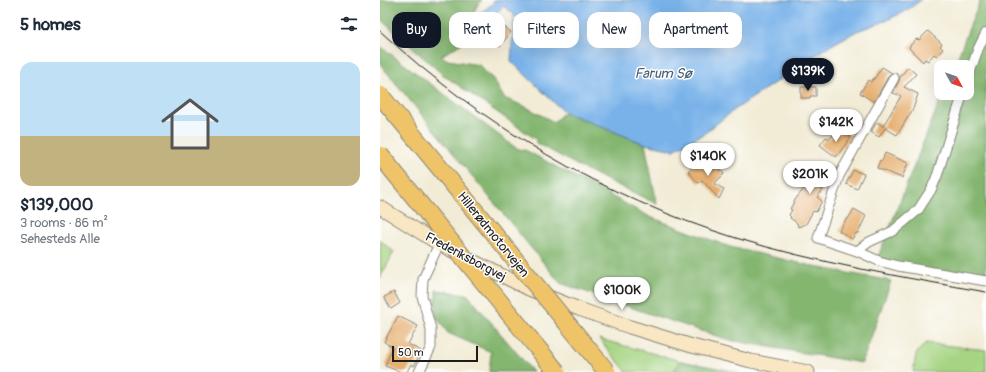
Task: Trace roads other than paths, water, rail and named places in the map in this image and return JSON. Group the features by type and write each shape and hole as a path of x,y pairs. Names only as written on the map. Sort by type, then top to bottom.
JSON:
{"highway":[{"name":"Hillerødmotorvejen","path":"380,95 607,372"},
{"path":"380,155 558,372"}],"street":[{"path":"974,61 986,33"},
{"path":"894,78 839,176 818,238 857,251 879,261 898,266 986,282"},
{"path":"857,251 869,242 893,231 918,210 937,176 961,100"},
{"name":"Frederiksborgvej","path":"380,207 439,244 529,289 579,310 630,328 707,350 751,361 808,372"},
{"path":"419,372 431,347 431,329 422,296 423,279 439,244"}],"water":[{"name":"Farum Sø","path":"495,0 921,0 906,11 885,21 857,31 826,48 730,113 705,133 674,150 645,144 564,112 511,61 513,30 513,48 579,48 579,12 513,12 513,13 503,6 497,12 482,12"}],"tram line":[{"path":"380,31 419,65 502,127 546,154 639,202 736,238 797,255 860,269 986,292"}]}
